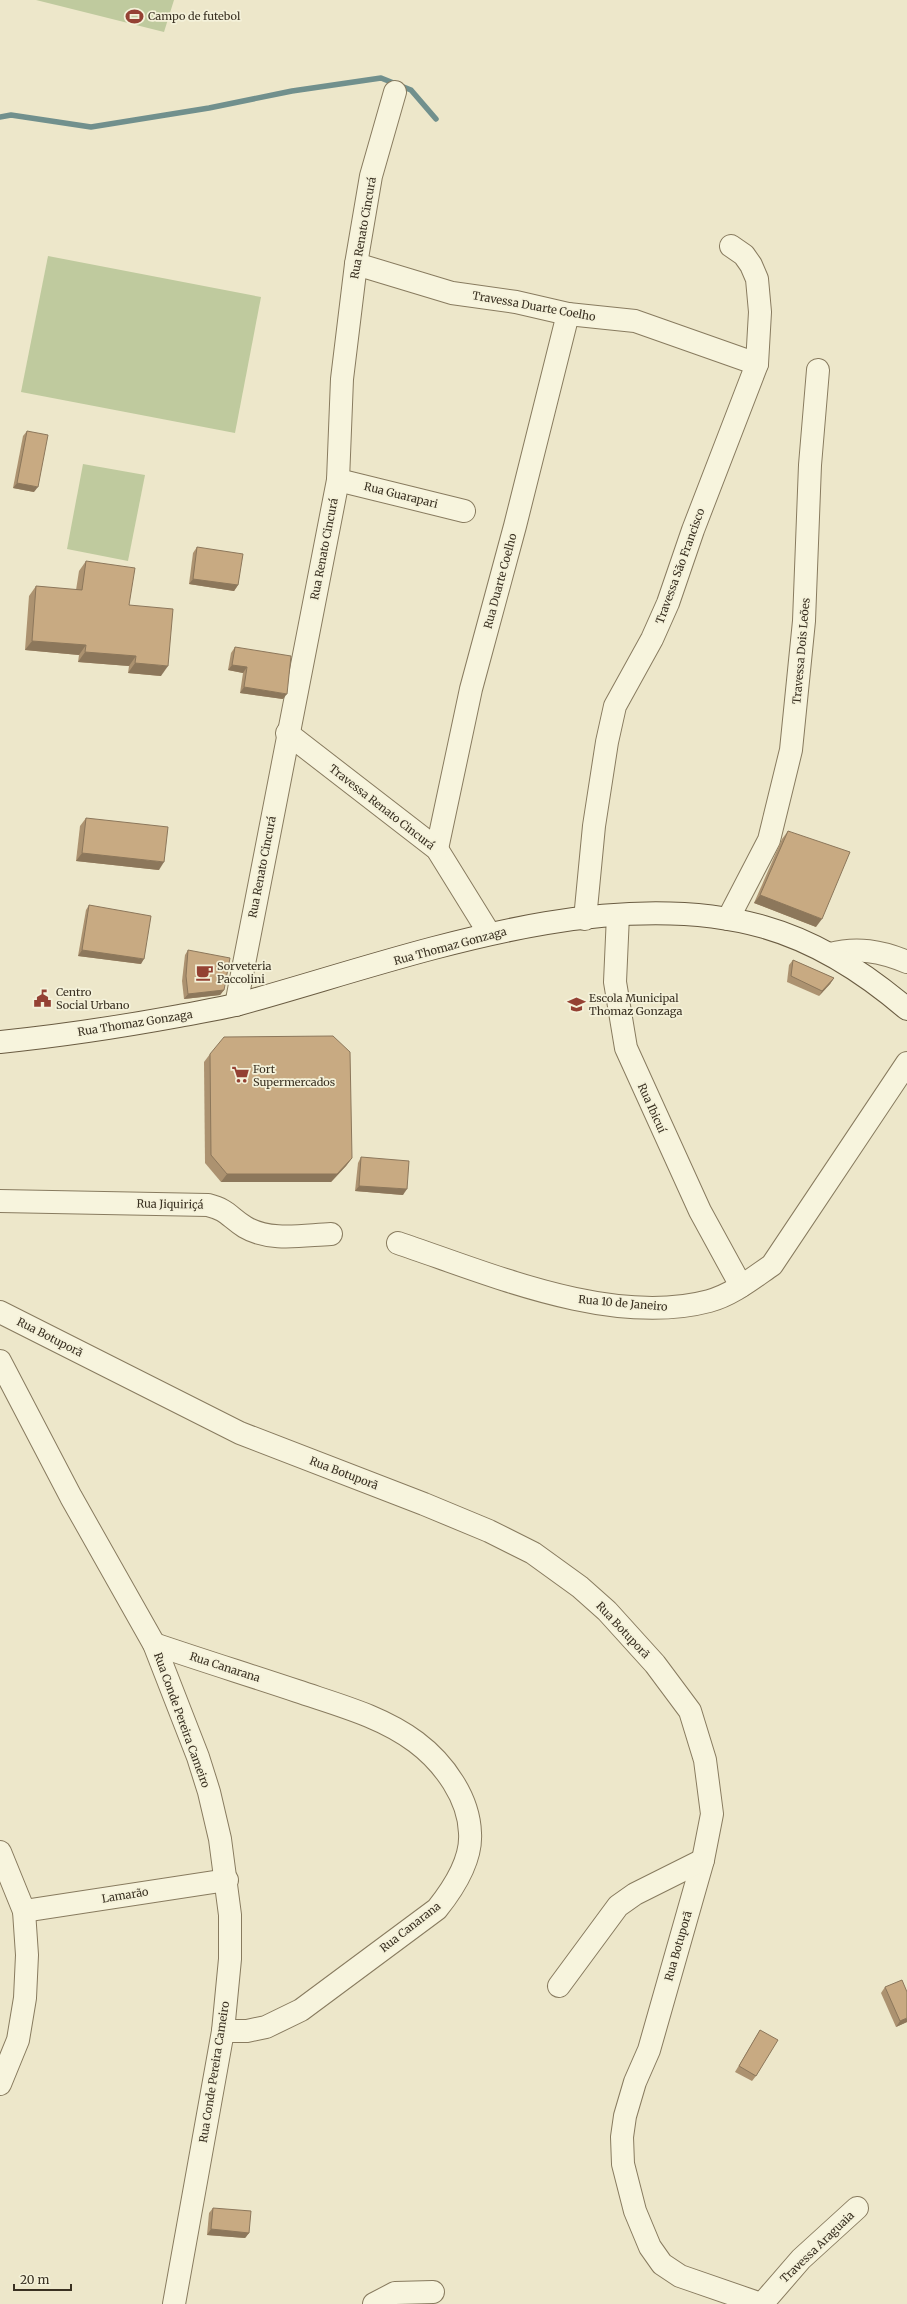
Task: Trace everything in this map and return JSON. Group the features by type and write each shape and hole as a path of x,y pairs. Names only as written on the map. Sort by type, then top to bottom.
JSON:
{"street":[{"name":"Rua Renato Cincurá","path":"236,1005 287,733 338,480 342,379 356,264 372,176 395,92"},
{"name":"Travessa São Francisco","path":"585,918 594,826 606,742 615,706 652,639 668,603 693,530 758,364 760,312 757,279 751,265 744,255 731,246"},
{"name":"Travessa Duarte Coelho","path":"356,264 452,293 516,302 568,314 635,321 758,364"},
{"name":"Rua Duarte Coelho","path":"437,849 470,689 515,526 568,314"},
{"name":"Travessa Dois Leões","path":"728,919 770,840 791,750 804,621 810,465 818,370"},
{"name":"Rua Guarapari","path":"338,480 464,511"},
{"name":"Travessa Renato Cincurá","path":"287,733 437,849 489,933"},
{"name":"Rua Thomaz Gonzaga","path":"0,1042 123,1026 236,1005 489,933 585,918 618,915 692,915 728,919 764,927 806,942 830,954 889,993 907,1009"},
{"name":"Rua Ibicuí","path":"618,915 616,982 626,1048 700,1211 741,1286"},
{"path":"830,954 847,950 866,950 882,953 907,962"},
{"name":"Rua 10 de Janeiro","path":"398,1243 537,1290 572,1299 623,1305 672,1308 711,1301 741,1286 772,1265 907,1063"},
{"name":"Rua Jiquiriçá","path":"0,1201 208,1205 222,1209 244,1226 258,1233 274,1236 331,1234"},
{"name":"Rua Botuporã","path":"0,1312 240,1433 489,1531 533,1553 580,1587 607,1611 655,1664 690,1711 705,1760 712,1814 703,1860 648,2050 635,2082 622,2137 623,2164 635,2211 650,2247 662,2264 680,2276"},
{"name":"Rua Conde Pereira Cameiro","path":"0,1361 71,1497 154,1644 183,1716 209,1792 227,1880 230,1915 230,1959 223,2032 174,2304"},
{"name":"Rua Canarana","path":"154,1644 354,1710 387,1724 417,1742 434,1758 450,1777 467,1814 470,1834 465,1860 450,1893 436,1909 296,2014 266,2027 247,2031 223,2032"},
{"path":"0,1852 24,1911 27,1955 25,1998 18,2040 0,2084"},
{"path":"559,1986 618,1906 635,1894 703,1860"},
{"name":"Lamarão","path":"24,1911 227,1880"},
{"name":"Travessa Araguaia","path":"680,2276 762,2304 801,2259 857,2208"},
{"path":"374,2304 395,2293 432,2292"}],"green space":[{"name":"Campo de futebol","path":"36,0 174,0 164,32"},
{"path":"48,256 261,297 235,433 21,392"},
{"path":"83,464 145,475 128,561 67,549"}],"building":[{"path":"27,431 48,435 38,487 17,483"},
{"path":"197,547 243,554 238,585 193,579"},
{"path":"86,561 135,568 129,605 173,609 168,666 135,663 136,656 85,652 86,645 32,641 36,586 82,590"},
{"path":"235,647 291,656 287,694 244,687 247,667 232,665"},
{"path":"86,818 168,827 164,862 82,853"},
{"path":"788,831 850,852 822,919 760,895"},
{"path":"89,905 151,916 144,959 82,950"},
{"name":"Sorveteria Paccolini","path":"188,950 230,958 224,990 188,994 186,976"},
{"path":"793,960 834,978 822,991 791,976"},
{"path":"333,1036 350,1052 352,1158 337,1174 227,1174 211,1155 210,1054 224,1037"},
{"path":"361,1157 409,1161 407,1189 359,1186"},
{"path":"902,1980 907,1992 907,2018 900,2021 885,1987"},
{"path":"760,2030 778,2040 756,2076 739,2066"},
{"path":"213,2208 251,2211 249,2233 211,2229"}],"waterway":[{"path":"0,117 11,115 91,127 209,108 292,91 381,78 411,90 436,119"}],"place":[{"name":"Campo de futebol","path":"135,16"},
{"name":"Sorveteria Paccolini","path":"204,972"},
{"name":"Centro Social Urbano","path":"43,998"},
{"name":"Escola Municipal Thomaz Gonzaga","path":"576,1004"},
{"name":"Fort Supermercados","path":"240,1075"}]}
